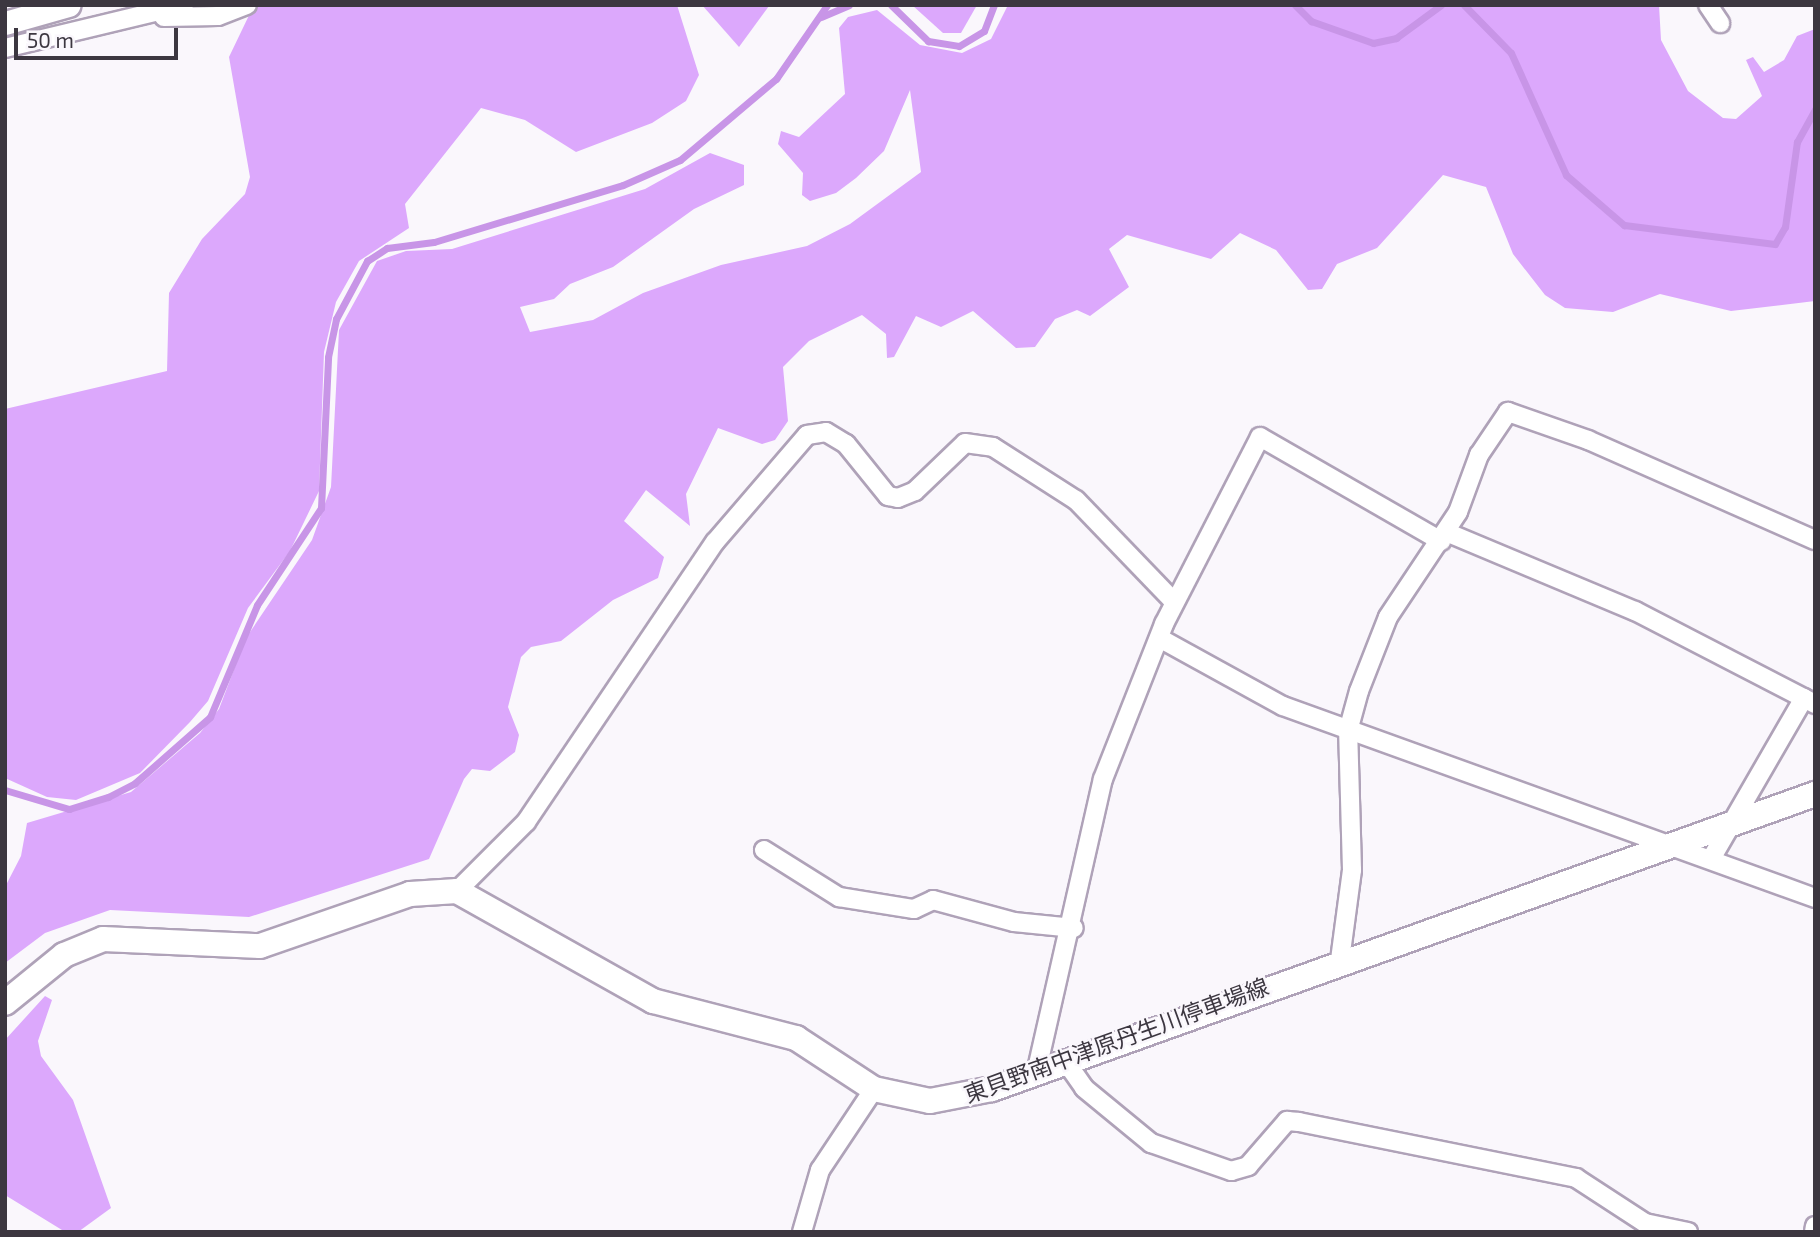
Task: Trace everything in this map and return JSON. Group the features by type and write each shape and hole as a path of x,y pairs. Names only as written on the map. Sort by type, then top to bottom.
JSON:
{"main road":[{"name":"東貝野南中津原丹生川停車場線","path":"457,891 653,1001 796,1038 874,1089 930,1101 992,1089 1037,1069 1340,960 1815,794"},
{"path":"5,1003 64,955 103,939 260,946 410,894 457,891"}],"street":[{"path":"5,23 68,5"},
{"path":"5,48 144,18 184,5"},
{"path":"144,18 218,16 247,5"},
{"path":"1708,5 1720,23"},
{"path":"1340,960 1352,870 1348,731 1388,617 1443,536 1479,455 1508,412 1588,440 1815,540"},
{"path":"457,891 526,822 715,542 807,435 826,432 846,444 888,496 898,498 915,491 965,443 993,447 1076,500 1174,602"},
{"path":"1037,1069 1073,928 1096,803 1174,602 1260,437 1443,536 1635,611 1809,701 1711,859"},
{"path":"1161,639 1253,691 1348,731 1815,898"},
{"path":"764,850 839,897 914,909 933,900 1014,922 1073,928"},
{"path":"1064,1059 1084,1088 1135,1132 1176,1154 1231,1171 1248,1166 1287,1121 1300,1122 1576,1178 1645,1223 1688,1232"},
{"path":"802,1232 820,1170 874,1089"},
{"path":"1814,1232 1815,1226"}],"shaded area":[{"path":"677,5 699,75 686,101 652,123 576,152 525,120 481,108 405,204 409,228 359,261 336,302 324,352 319,491 290,551 248,608 208,701 190,722 140,773 76,800 47,797 5,778 5,409 167,371 169,293 202,239 245,194 250,177 229,57 253,7"},
{"path":"702,5 769,5 769,6 739,47"},
{"path":"912,5 977,5 961,33 943,33"},
{"path":"1008,5 1659,5 1661,40 1688,91 1723,118 1736,119 1762,96 1746,60 1753,57 1764,72 1784,60 1797,36 1815,29 1815,301 1731,311 1660,294 1613,312 1565,308 1545,295 1513,254 1486,187 1443,175 1377,248 1337,264 1322,289 1308,290 1276,250 1240,233 1211,259 1127,235 1109,249 1129,287 1090,316 1077,310 1055,319 1035,347 1016,348 973,311 941,327 916,316 894,357 887,358 886,334 862,315 809,341 783,367 788,421 775,440 762,444 718,428 686,494 690,526 646,490 624,521 664,557 658,578 613,600 561,641 531,647 521,657 508,707 519,735 515,752 490,771 472,769 464,779 429,859 249,917 110,910 45,933 5,963 5,887 21,856 27,823 131,792 200,733 219,709 246,638 312,540 331,487 339,330 377,261 406,251 452,249 645,189 710,153 744,165 744,185 694,209 613,267 570,284 554,299 520,307 530,332 593,320 643,293 721,265 807,246 850,224 921,172 910,90 884,151 836,193 810,201 802,195 803,173 778,144 781,131 799,137 845,94 839,28 848,17 877,10 920,45 962,53 991,39"},
{"path":"45,996 52,1000 38,1041 41,1056 73,1100 111,1208 78,1232 62,1230 5,1195 5,1040"}],"waterway":[{"path":"5,790 69,809 108,797 135,783 210,717 257,605 321,508 328,357 336,319 367,261 387,248 434,242 623,185 680,160 776,79 827,5"},
{"path":"821,17 849,5"},
{"path":"891,5 928,41 959,46 984,31 994,5"},
{"path":"1295,5 1311,21 1373,43 1396,38 1441,5"},
{"path":"1464,5 1511,53 1566,175 1624,225 1775,244 1785,227 1797,142 1815,109"}]}
